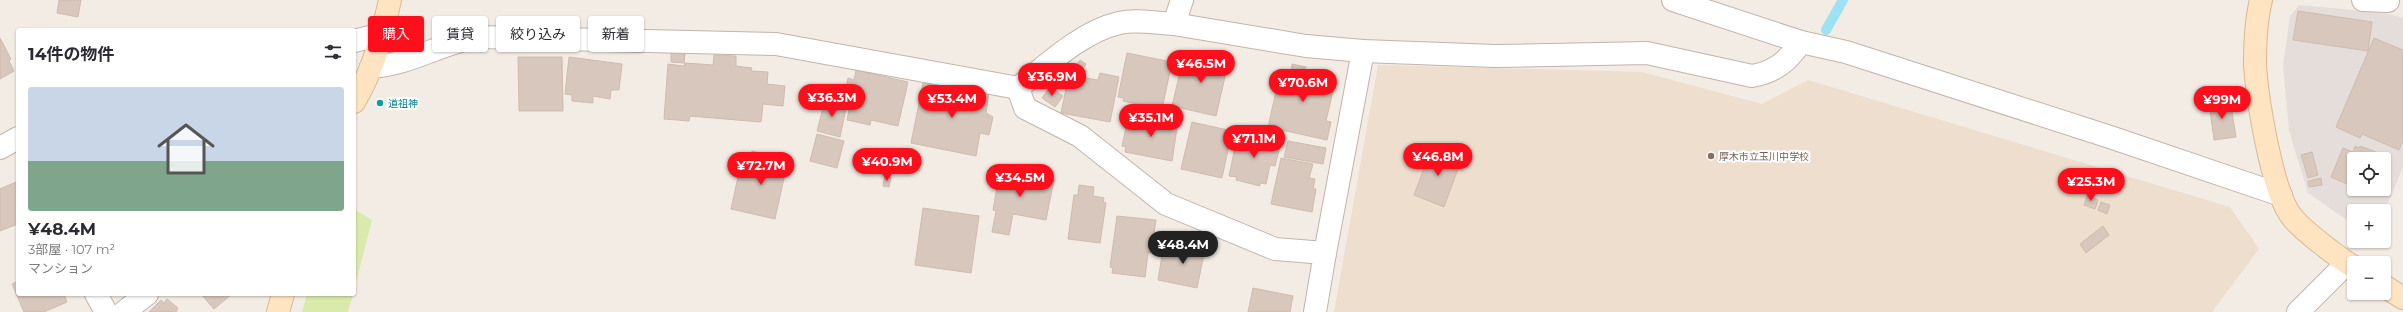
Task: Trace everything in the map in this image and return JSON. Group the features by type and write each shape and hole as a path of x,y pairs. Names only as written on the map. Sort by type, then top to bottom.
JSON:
{"street":[{"path":"386,16 390,0"},
{"path":"1174,24 1182,0"},
{"path":"1673,0 1801,42 1854,54 2110,137 2281,195"},
{"path":"2261,0 2257,15 2255,64 2268,155 2281,195 2292,217 2347,263"},
{"path":"2363,0 2388,1"},
{"path":"371,67 392,65 455,41 478,37 776,44 1018,88 1085,38 1118,24 1133,21 1174,24 1306,46 1363,50 1494,56 1647,53 1752,76 1768,74 1792,56 1801,42"},
{"path":"356,40 368,38"},
{"path":"1315,312 1363,50"},
{"path":"356,99 365,84 376,52"},
{"path":"1018,88 1025,108 1080,136 1166,204 1275,249 1325,253"},
{"path":"0,148 16,139"},
{"path":"2298,312 2347,268"},
{"path":"2391,290 2403,298"},
{"path":"97,296 106,312"},
{"path":"124,312 144,296"},
{"path":"278,312 282,296"}],"shaded area":[{"path":"2299,5 2385,13 2403,18 2403,167 2388,204 2347,204 2347,220 2308,193 2289,131 2283,65 2290,16"},
{"name":"厚木市立玉川中学校","path":"1378,65 1642,72 1762,104 1808,80 2230,207 2259,249 2212,312 1334,312"}],"green space":[{"path":"356,210 372,220 356,282"},
{"path":"306,296 352,296 348,312 302,312"}],"building":[{"path":"59,0 81,0 78,17 57,13"},
{"path":"2298,11 2372,22 2368,51 2293,40"},
{"path":"0,38 11,59 9,61 14,71 0,79"},
{"path":"2374,38 2403,50 2403,141 2399,150 2362,134 2360,138 2336,127"},
{"path":"1193,52 1229,59 1216,116 1172,106 1181,68 1189,69"},
{"path":"671,53 685,54 684,63 671,62"},
{"path":"1127,53 1172,62 1162,109 1123,101 1124,98 1118,97"},
{"path":"714,55 736,56 736,66 752,68 751,71 768,72 767,84 785,86 783,106 763,104 761,122 690,116 689,121 664,119 668,64 684,66 685,63 713,65"},
{"path":"518,57 562,57 563,111 519,111"},
{"path":"569,57 622,64 619,90 611,90 610,99 593,96 593,103 572,101 572,95 565,94"},
{"path":"1080,60 1086,64 1080,74 1073,70"},
{"path":"1292,64 1306,67 1305,71 1336,78 1326,121 1331,122 1327,140 1268,127 1281,69 1291,71"},
{"path":"856,70 908,82 898,126 871,120 870,125 847,120 852,95 845,94 848,78 854,80"},
{"path":"1100,73 1119,77 1110,122 1061,113 1068,79 1073,80 1074,76 1098,80"},
{"path":"923,83 957,90 958,86 989,92 986,113 993,117 989,135 980,133 976,156 911,143"},
{"path":"1050,87 1063,96 1055,107 1042,98"},
{"path":"2230,99 2236,137 2214,140 2209,102"},
{"path":"825,100 847,104 840,137 817,131"},
{"path":"1148,116 1178,122 1172,161 1125,152 1126,147 1122,146 1128,118 1146,122"},
{"path":"1192,122 1232,131 1222,178 1181,169"},
{"path":"1238,133 1281,142 1275,166 1270,165 1266,184 1260,183 1260,186 1236,180 1237,177 1229,176"},
{"path":"817,134 844,141 837,168 810,161"},
{"path":"1288,141 1326,148 1323,164 1284,157"},
{"path":"2355,146 2359,148 2360,146 2376,152 2353,152"},
{"path":"1432,147 1462,158 1444,207 1414,195"},
{"path":"2343,148 2353,152 2347,152 2347,184 2331,177"},
{"path":"752,151 788,160 775,219 731,209 738,177 743,178"},
{"path":"2312,152 2318,175 2308,178 2301,155"},
{"path":"1281,158 1313,164 1309,178 1315,179 1313,189 1316,189 1312,212 1271,204"},
{"path":"1010,166 1026,170 1026,175 1054,180 1046,220 1013,214 1009,235 992,232 996,211 993,210 1000,171 1009,173"},
{"path":"885,176 891,177 889,187 883,186"},
{"path":"2321,178 2322,185 2309,187 2308,181"},
{"path":"16,182 16,225 0,231 0,189"},
{"path":"1079,185 1094,187 1093,196 1104,198 1103,202 1106,203 1100,243 1068,239 1074,195 1078,195"},
{"path":"2087,196 2098,200 2095,209 2084,205"},
{"path":"2101,202 2110,205 2107,214 2098,210"},
{"path":"923,208 979,216 971,273 915,265"},
{"path":"1117,216 1156,220 1151,253 1148,253 1145,277 1112,273 1113,268 1110,267"},
{"path":"2103,226 2109,235 2086,253 2080,244"},
{"path":"1180,239 1206,245 1197,288 1158,280 1162,255 1175,258"},
{"path":"16,282 16,293 12,284"},
{"path":"1253,288 1293,296 1290,312 1248,312"},
{"path":"17,296 65,296 67,302 44,312 24,312"},
{"path":"203,296 230,296 214,309"},
{"path":"167,299 178,308 176,312 149,312 161,300 164,303"}],"waterway":[{"path":"1826,30 1843,0"}],"place":[{"name":"道祖神","path":"380,103"},
{"name":"厚木市立玉川中学校","path":"1711,156"}]}
